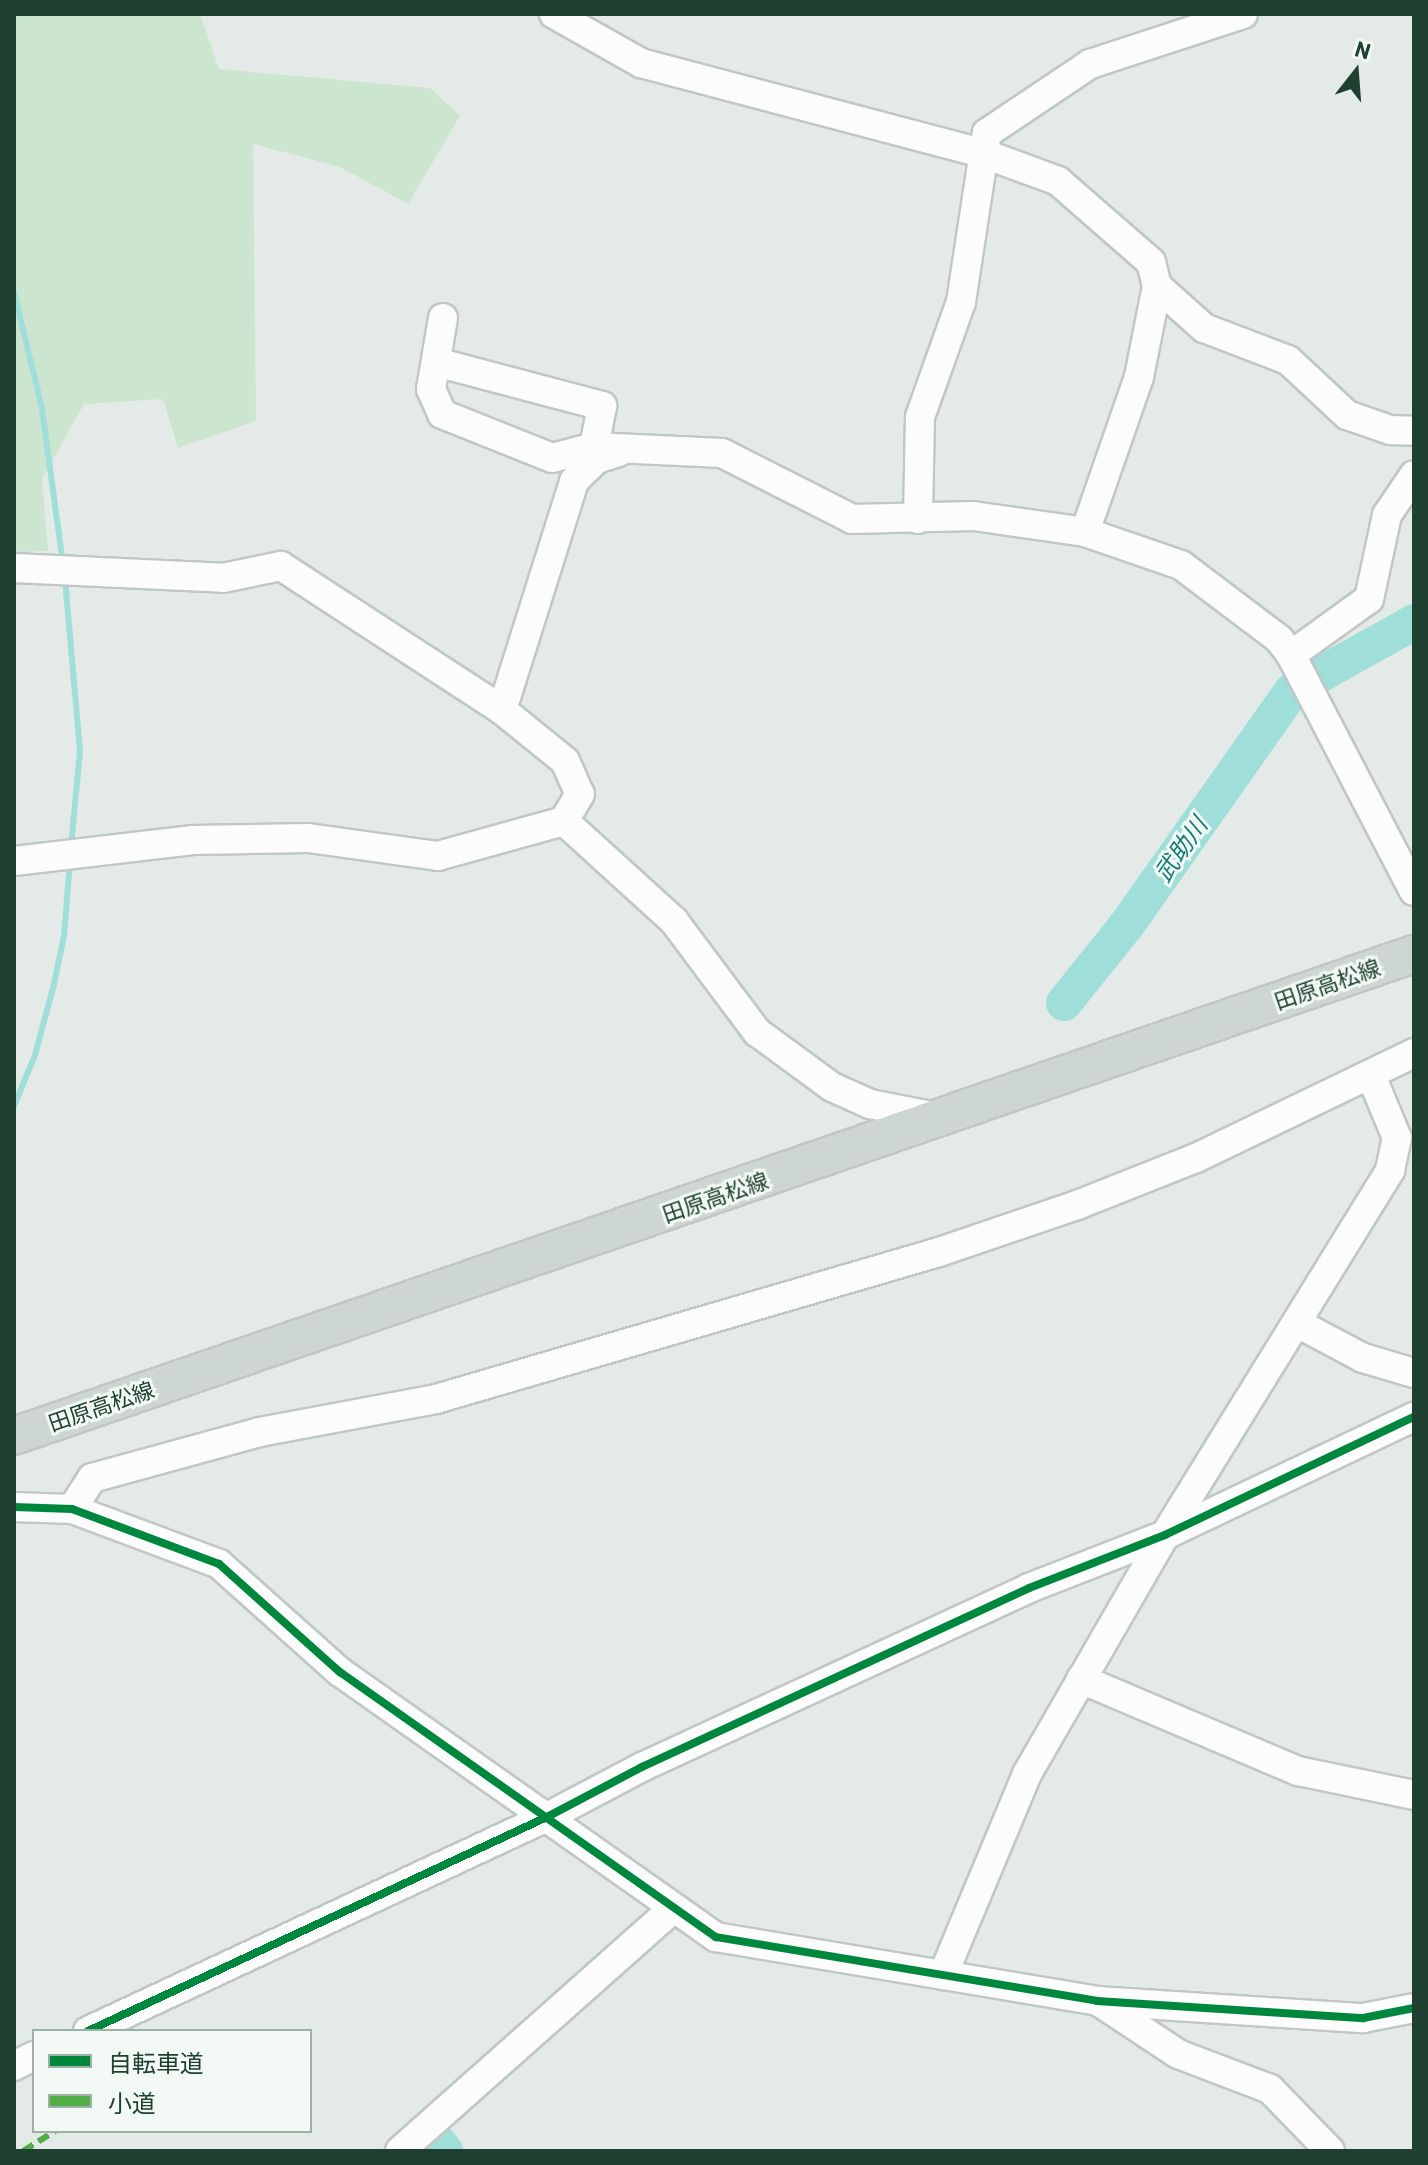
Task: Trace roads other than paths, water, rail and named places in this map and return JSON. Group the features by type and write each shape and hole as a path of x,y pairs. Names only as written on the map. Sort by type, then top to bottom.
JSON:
{"main road":[{"name":"田原高松線","path":"14,1436 944,1119 1414,954"}],"street":[{"path":"554,14 641,63 982,153 1058,181 1151,262 1157,286 1139,377 1085,532"},
{"path":"918,519 920,417 961,302 987,133 1090,64 1243,14"},
{"path":"1157,286 1204,328 1288,360 1347,415 1390,430 1414,431"},
{"path":"443,318 431,389 442,414 552,458 594,447 722,453 852,519 973,516 1085,532 1181,565 1279,639 1291,655 1414,891"},
{"path":"436,362 602,406 594,447"},
{"path":"502,710 574,481 597,459 630,448"},
{"path":"1291,655 1369,599 1387,515 1414,475"},
{"path":"14,568 223,578 281,566 502,710 565,761 580,794 564,821 438,856 308,838 193,840 14,861"},
{"path":"564,821 674,921 757,1032 832,1087 870,1104 944,1119"},
{"path":"72,1509 92,1478 260,1432 436,1399 939,1252 1196,1158 1372,1078 1414,1053"},
{"path":"943,1975 1027,1774 1165,1535 1390,1170 1397,1138 1372,1078"},
{"path":"1297,1323 1363,1358 1414,1373"},
{"path":"92,2029 547,1817 642,1767 1029,1588 1165,1535 1414,1417"},
{"path":"14,1507 72,1509 219,1564 340,1672 547,1817 671,1910 716,1937 1097,2001 1363,2018 1414,2008"},
{"path":"1081,1679 1298,1771 1414,1795"},
{"path":"400,2151 671,1910"},
{"path":"1097,2001 1178,2054 1270,2089 1330,2151"},
{"path":"14,2066 32,2057"}],"waterway":[{"path":"14,292 42,409 63,564"},
{"path":"65,579 80,751 71,846"},
{"name":"武助川","path":"1314,678 1414,622"},
{"name":"武助川","path":"1064,1003 1126,926 1292,691"},
{"path":"14,1106 35,1055 54,984 64,936 70,862"},
{"path":"437,2141 445,2151"}]}
